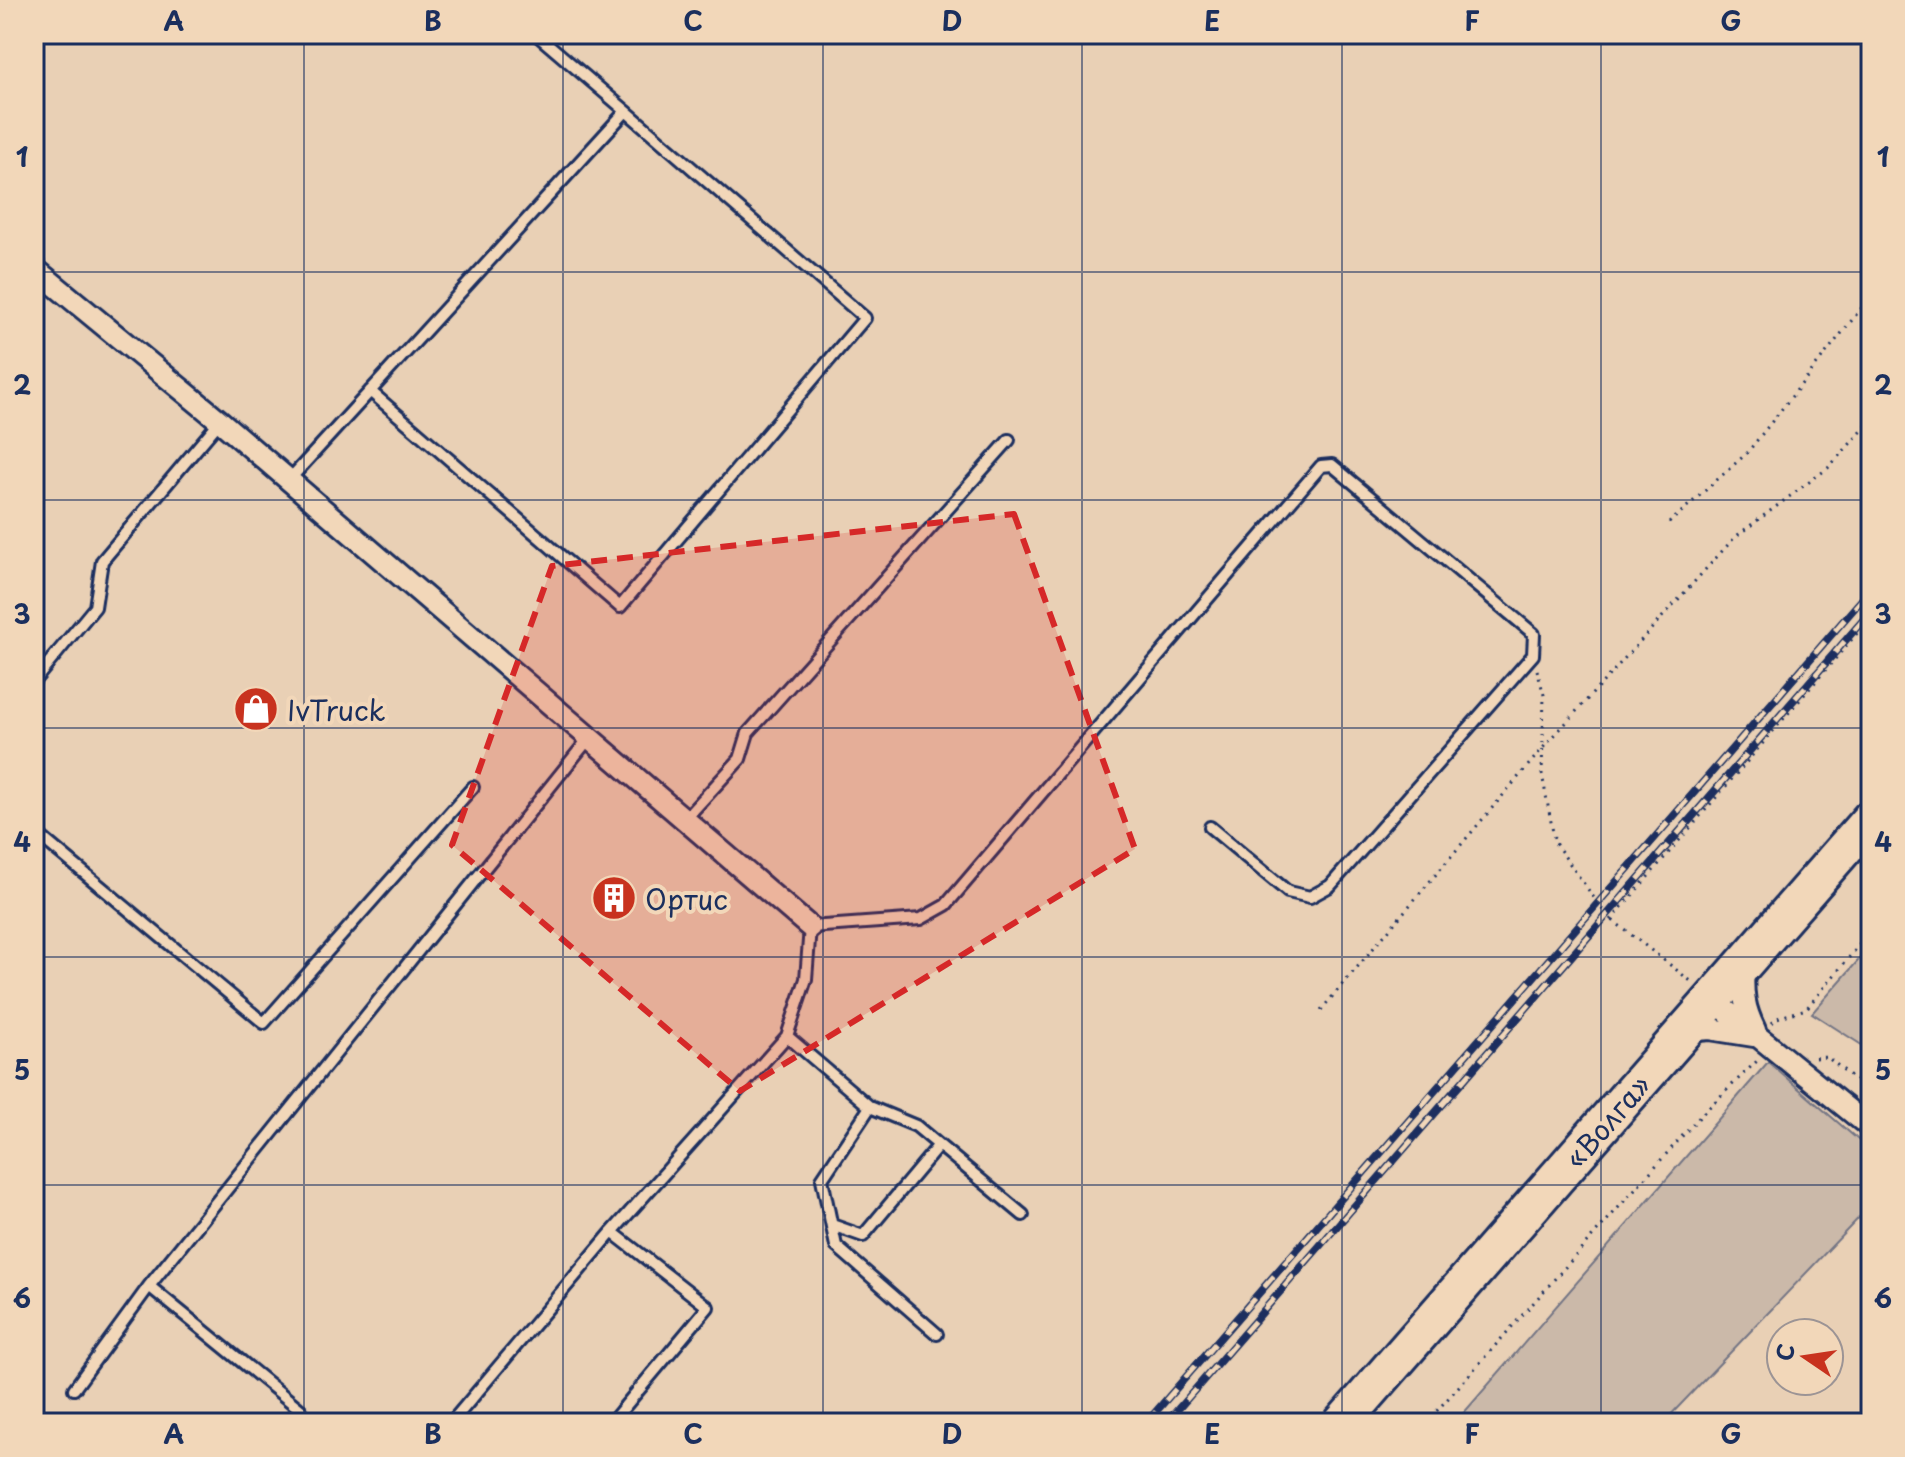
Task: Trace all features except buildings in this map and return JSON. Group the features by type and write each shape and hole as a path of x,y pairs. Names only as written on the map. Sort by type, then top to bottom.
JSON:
{"highway":[{"name":"«Волга»","path":"1342,1423 1871,818"}],"street":[{"path":"34,268 220,421 810,927"},
{"path":"1745,964 1742,991 1745,1009 1772,1047"},
{"path":"1713,1000 1871,1128"},
{"path":"1686,1031 1731,1030 1772,1047"}],"lane":[{"path":"370,391 620,607 865,318 536,34"},
{"path":"289,480 626,111"},
{"path":"34,681 95,607 102,561 220,421"},
{"path":"685,819 740,759 748,733 1009,440"},
{"path":"451,1423 612,1232 787,1036 806,979 810,927 921,919 946,905 1321,466 1332,465 1534,634 1533,655 1330,886 1310,897 1288,892 1210,827"},
{"path":"74,1389 149,1286 590,737"},
{"path":"34,831 264,1023 473,787"},
{"path":"787,1036 870,1107 916,1126 1023,1215"},
{"path":"870,1107 822,1179 836,1246 937,1334"},
{"path":"832,1225 863,1236 939,1145"},
{"path":"611,1423 708,1307 612,1232"},
{"path":"149,1286 301,1410"}],"path":[{"path":"1669,523 1747,453 1871,296"},
{"path":"1321,1010 1543,748 1735,537 1828,468 1871,421"},
{"path":"1611,920 1871,617"},
{"path":"1533,655 1544,695 1542,774 1555,843 1611,920 1661,956 1713,1000"},
{"path":"1426,1423 1702,1114 1772,1047 1777,1018 1806,1009 1871,931"},
{"path":"1772,1047 1827,1057 1871,1092"}],"highlighted area":[{"path":"1014,514 1135,849 740,1091 452,845 552,566"}],"shaded area":[{"path":"1871,946 1871,1051 1812,1013"},
{"path":"1768,1062 1871,1151 1871,1205 1663,1423 1455,1423"}],"railway":[{"path":"1146,1423 1871,589"},
{"path":"1166,1423 1871,611"}],"place":[{"name":"IvTruck","path":"256,709"},
{"name":"Ортис","path":"614,898"}]}
